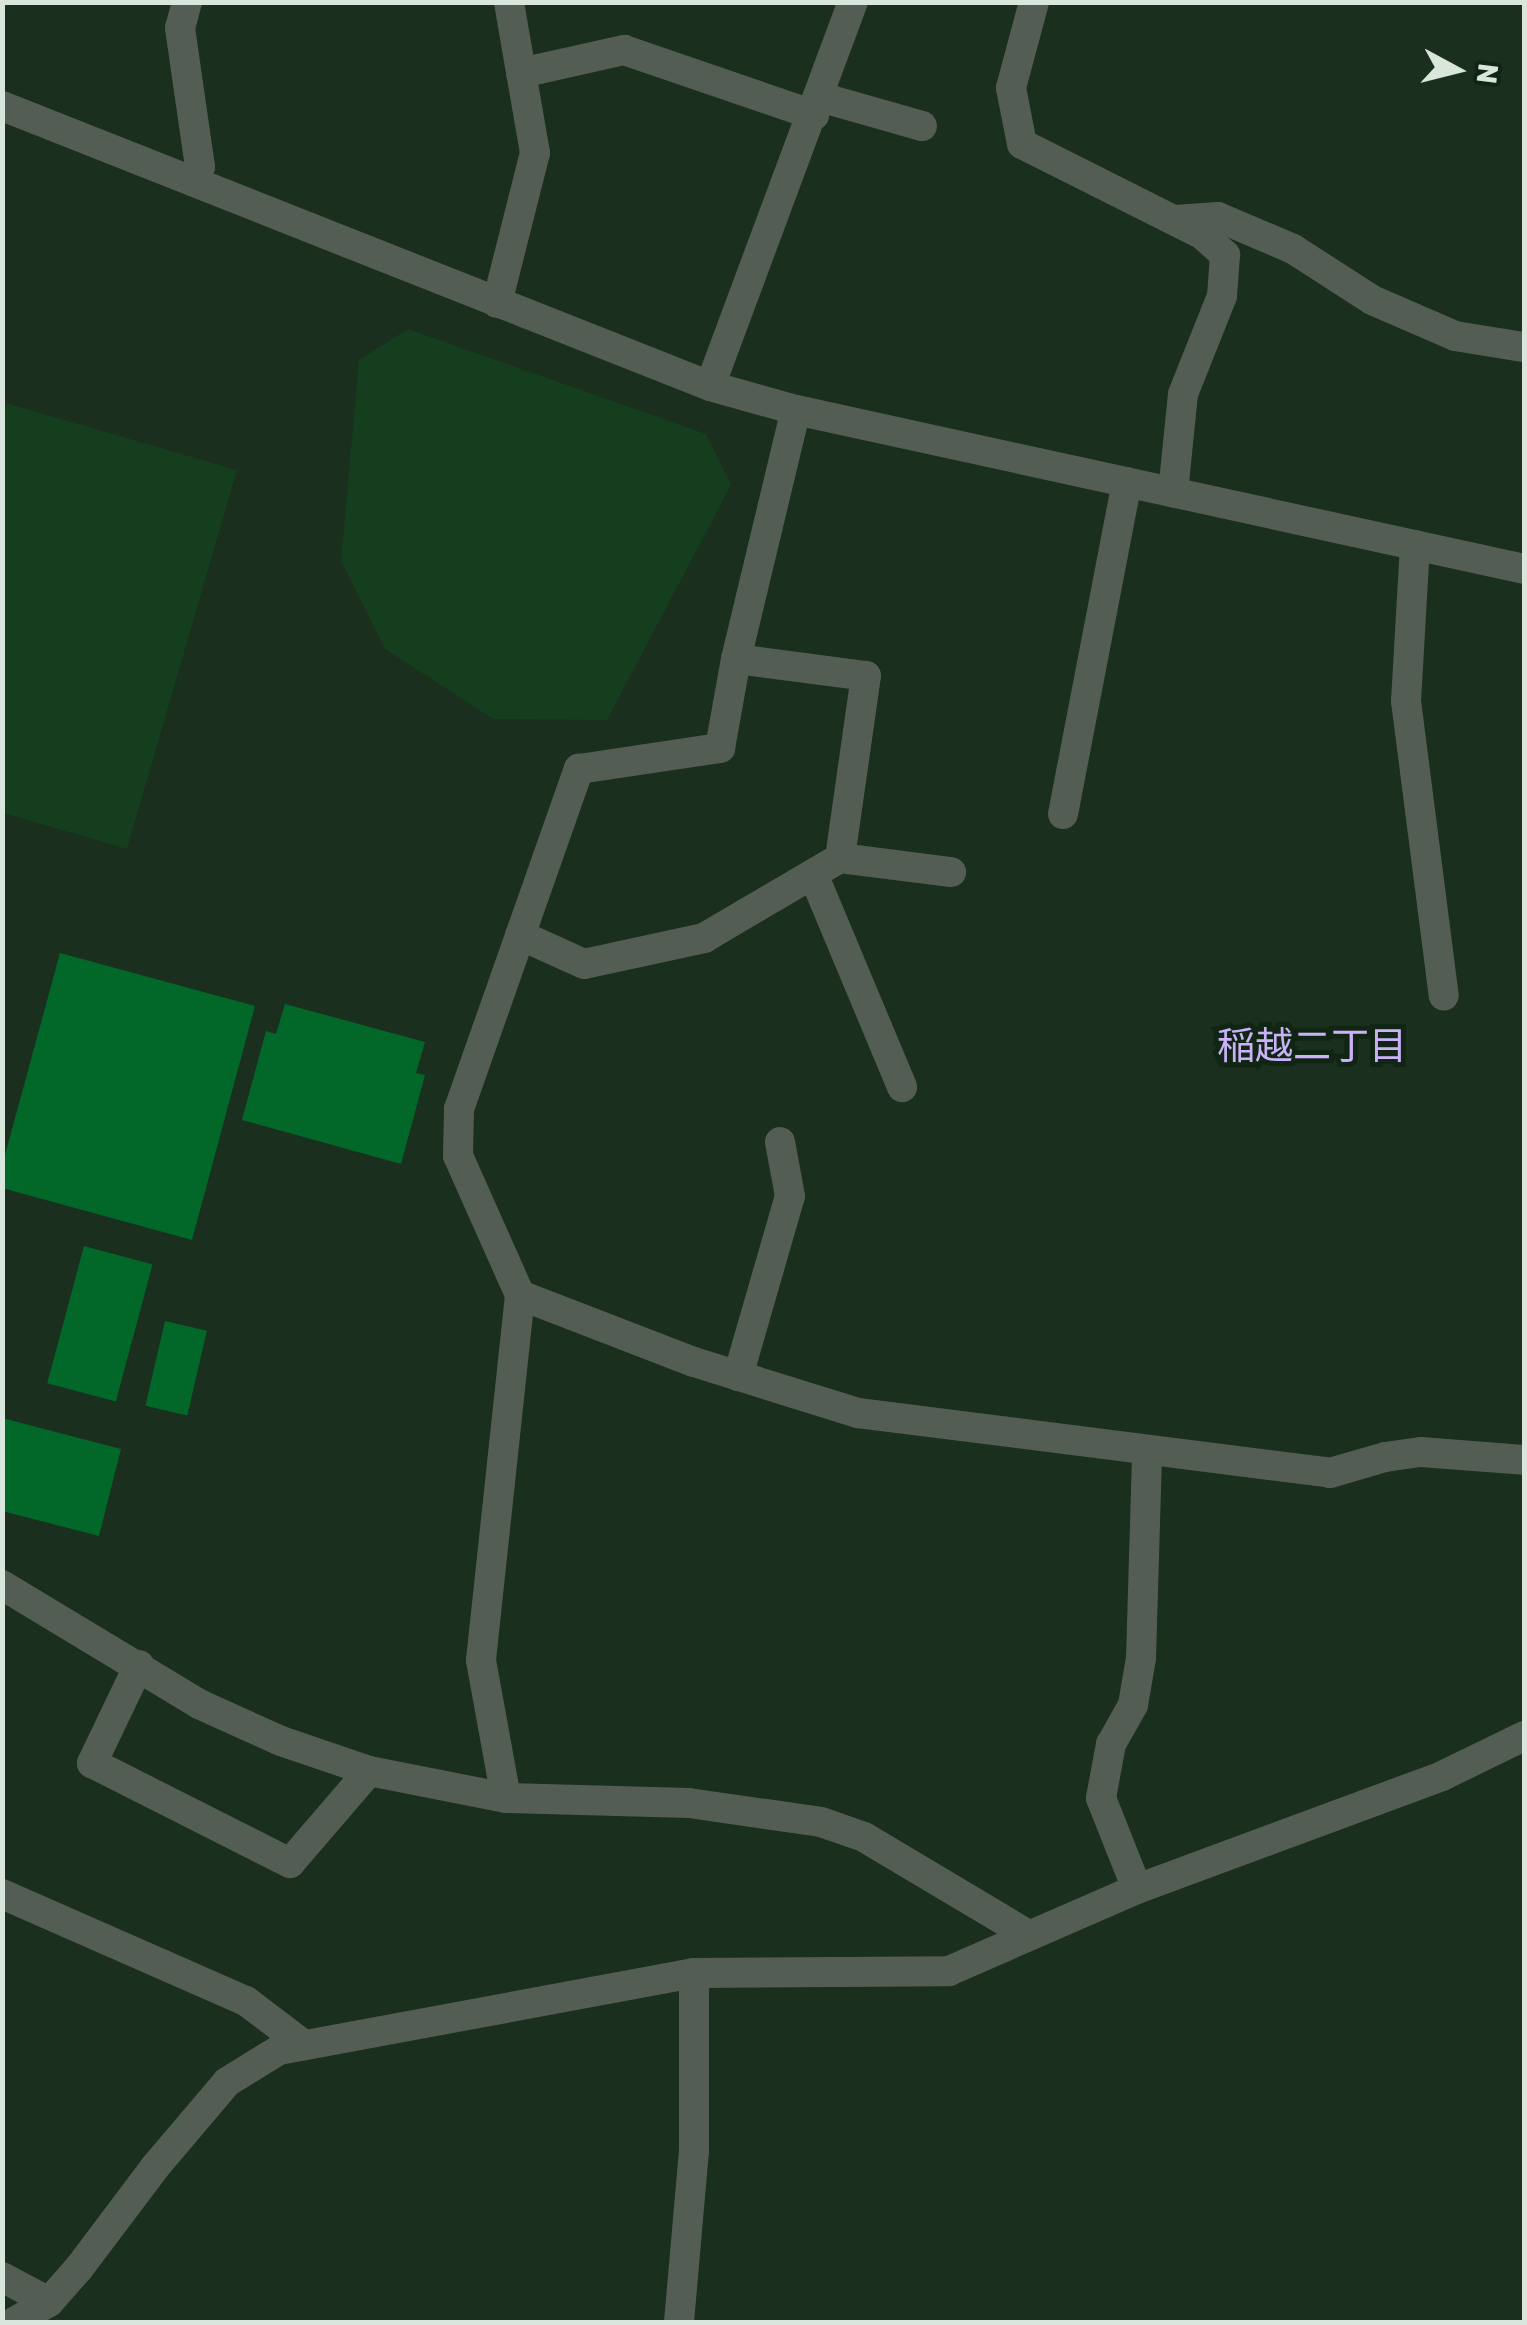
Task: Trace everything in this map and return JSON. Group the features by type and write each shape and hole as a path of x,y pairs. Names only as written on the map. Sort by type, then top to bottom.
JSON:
{"street":[{"path":"187,2 180,28 200,167 194,182"},
{"path":"497,302 535,153 510,2"},
{"path":"710,386 853,2"},
{"path":"1034,2 1011,88 1022,144 1175,220 1202,235 1225,256 1222,296 1183,394 1173,492"},
{"path":"521,73 624,50 817,106 922,126"},
{"path":"2,106 710,386 796,410 1524,569"},
{"path":"1175,220 1218,217 1293,248 1372,300 1438,329 1524,348"},
{"path":"506,1798 480,1660 520,1294 458,1156 459,1109 578,769 720,748 736,659 796,410"},
{"path":"1063,814 1127,482"},
{"path":"1415,545 1406,701 1444,996"},
{"path":"736,659 866,676 840,858"},
{"path":"520,934 584,964 704,938 840,858 951,872"},
{"path":"812,874 902,1088"},
{"path":"738,1376 790,1196 780,1142"},
{"path":"520,1294 738,1376 858,1413 1330,1473 1385,1457 1421,1452 1524,1460"},
{"path":"1138,1889 1101,1798 1111,1744 1134,1706 1140,1658 1147,1452"},
{"path":"2,1584 200,1704 281,1741 370,1771 506,1798 689,1803 821,1822 864,1837 1027,1934"},
{"path":"139,1666 92,1763 290,1864 370,1771"},
{"path":"14,2322 49,2302 227,2082 264,2056 304,2045 694,1973 949,1971 1138,1889 1442,1776 1524,1736"},
{"path":"2,1894 246,2001 304,2045"},
{"path":"679,2322 694,2151 694,1973"},
{"path":"2,2277 49,2302"}],"green space":[{"path":"408,329 706,434 731,485 607,720 493,719 385,649 341,561 359,360"},
{"path":"2,402 237,470 127,849 3,813"}],"building":[{"path":"60,953 255,1006 192,1240 2,1188 2,1166"},
{"path":"285,1004 425,1042 416,1073 425,1075 401,1164 242,1120 266,1031 276,1034"},
{"path":"84,1246 153,1264 116,1402 47,1383"},
{"path":"165,1321 207,1331 187,1415 145,1406"},
{"path":"2,1418 121,1449 99,1536 2,1511"}],"district":[{"name":"稲越二丁目","path":"1312,1047"}]}
